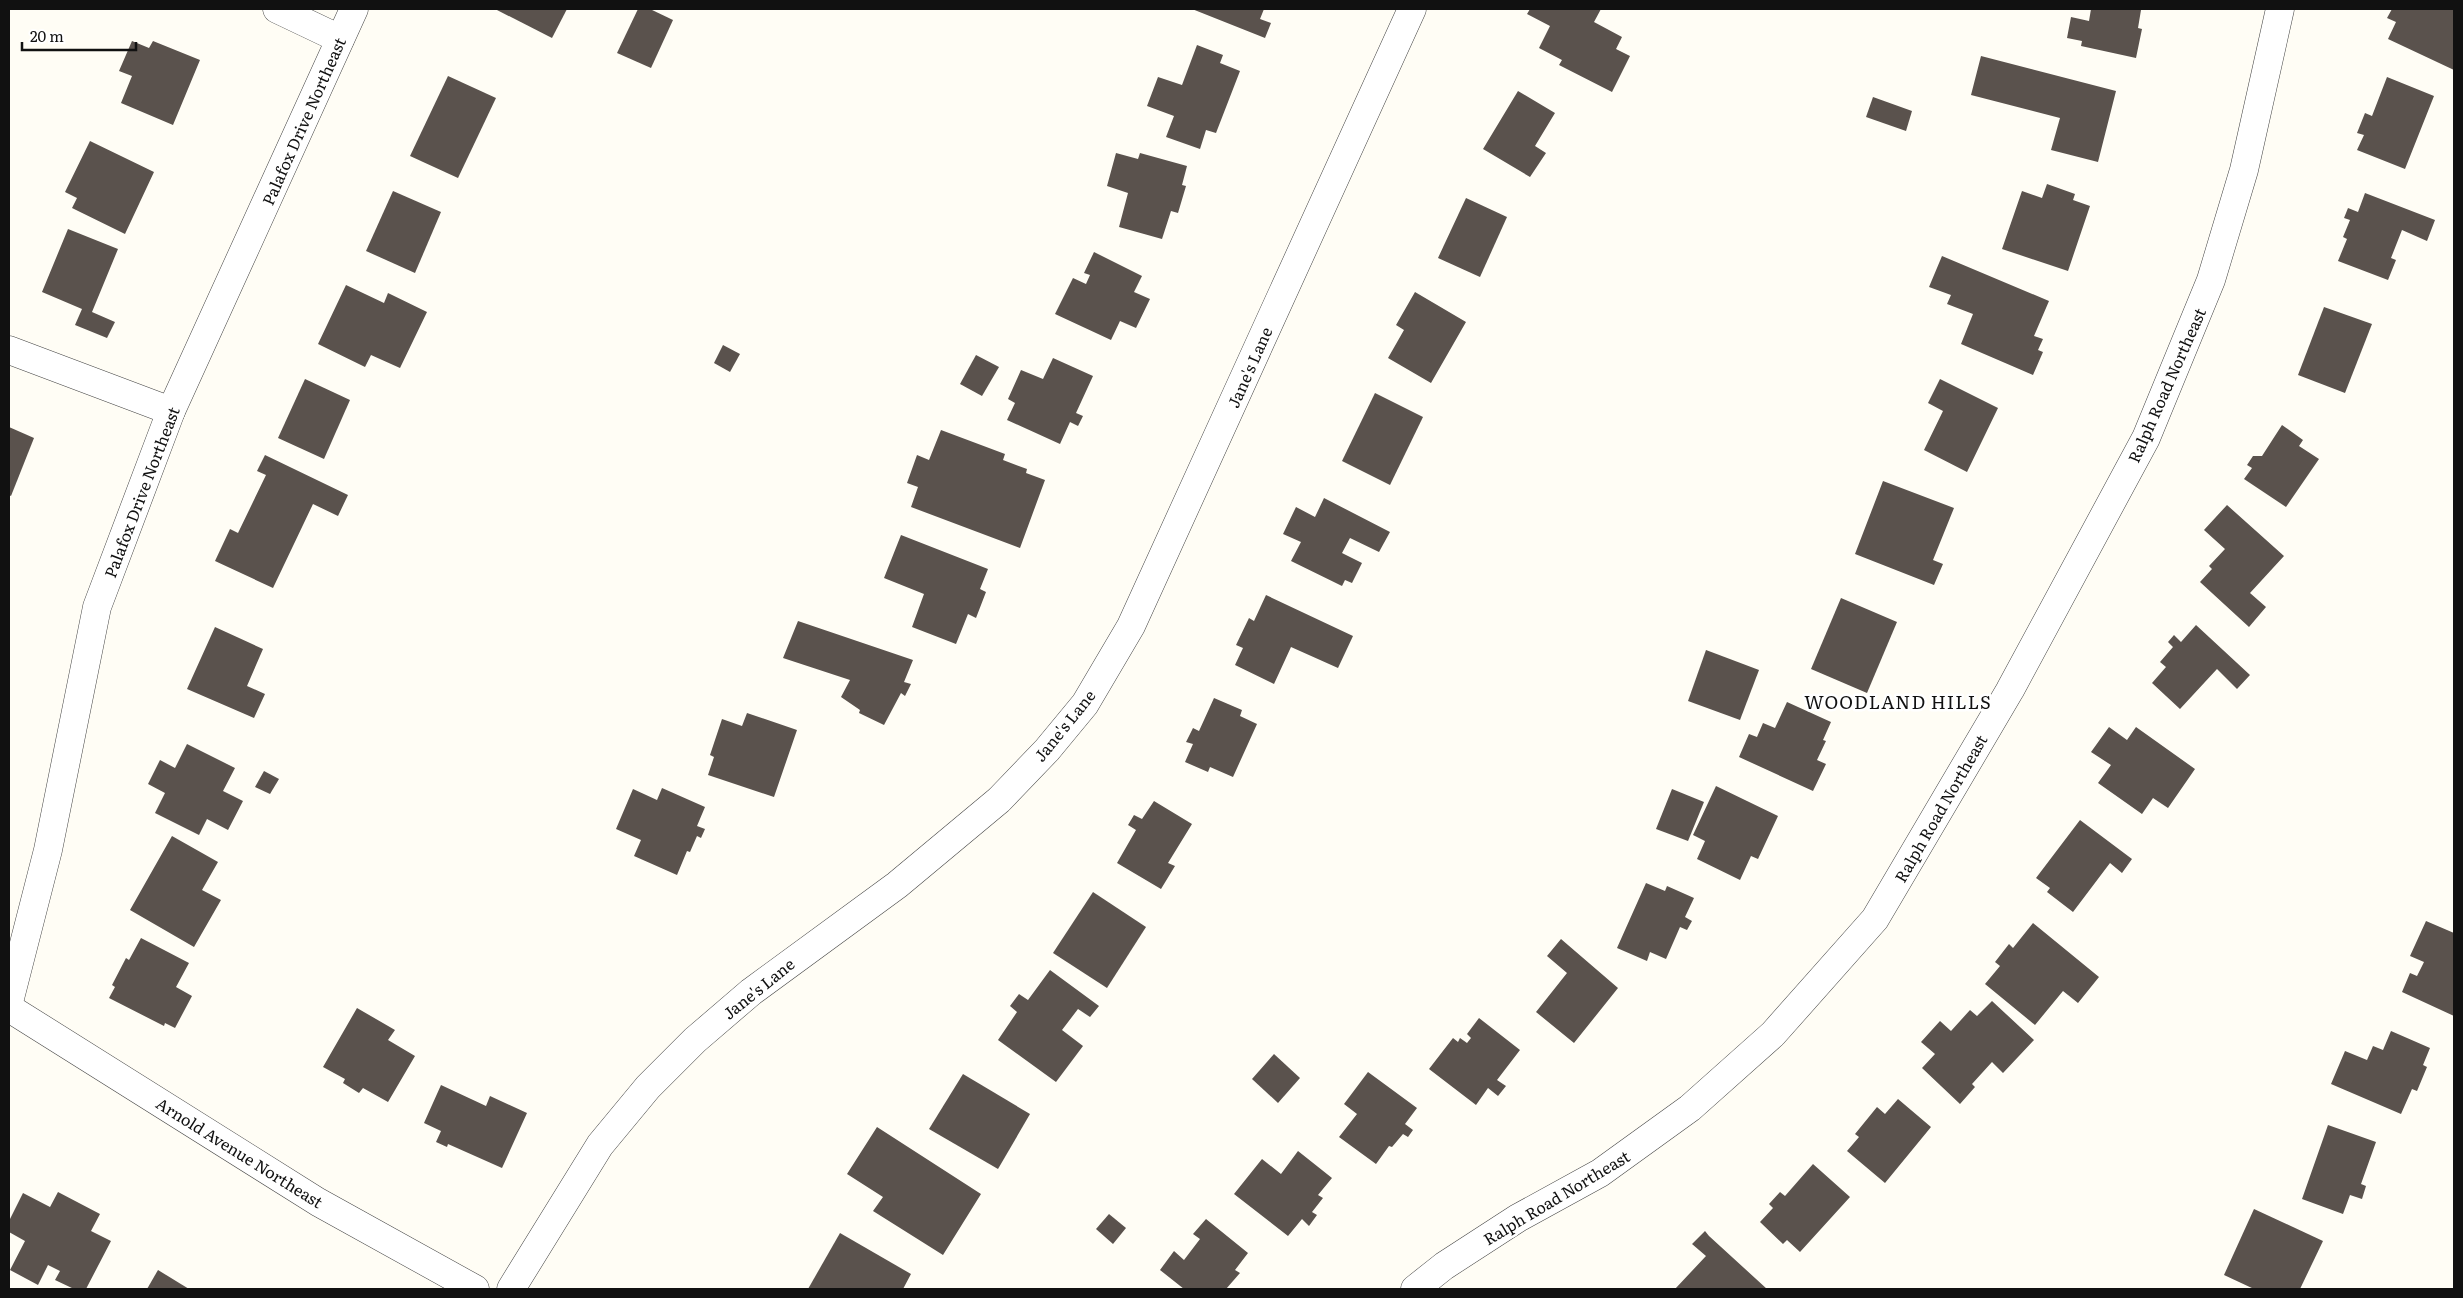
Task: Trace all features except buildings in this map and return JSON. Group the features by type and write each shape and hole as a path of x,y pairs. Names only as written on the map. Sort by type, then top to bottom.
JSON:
{"street":[{"path":"277,9 340,39"},
{"name":"Palafox Drive Northeast","path":"9,1002 48,850 97,607 171,411 354,9"},
{"name":"Jane's Lane","path":"511,1289 600,1145 648,1087 695,1040 751,992 896,885 999,800 1048,750 1085,704 1131,626 1412,9"},
{"name":"Ralph Road Northeast","path":"1414,1289 1444,1266 1518,1218 1600,1173 1690,1108 1774,1034 1875,919 2010,690 2146,438 2214,270 2244,170 2280,9"},
{"path":"9,350 171,411"},
{"name":"Arnold Avenue Northeast","path":"9,1008 318,1202 475,1289"}],"district":[{"name":"WOODLAND HILLS","path":"1898,701"}]}
